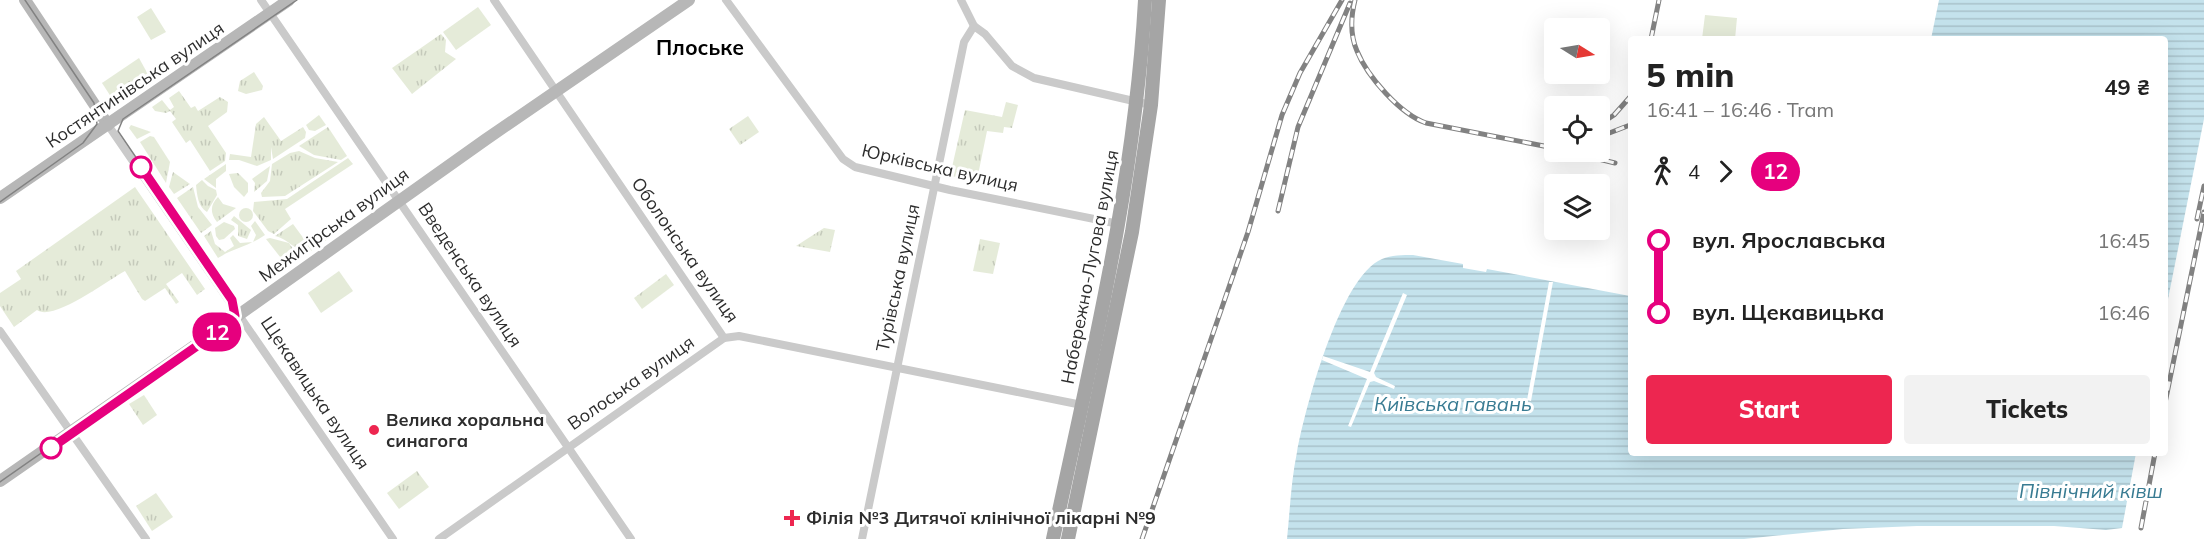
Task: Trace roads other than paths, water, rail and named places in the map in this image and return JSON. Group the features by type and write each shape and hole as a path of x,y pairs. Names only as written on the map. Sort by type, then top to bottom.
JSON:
{"main road":[{"name":"Набережно-Лугова вулиця","path":"1053,539 1119,224 1137,102 1145,0"},
{"name":"Набережно-Лугова вулиця","path":"1068,539 1132,232 1151,105 1159,0"}],"street":[{"name":"Щекавицька вулиця","path":"25,0 108,125 393,539"},
{"name":"Введенська вулиця","path":"261,0 631,539"},
{"name":"Костянтинівська вулиця","path":"0,198 289,0"},
{"name":"Оболонська вулиця","path":"494,0 724,338 739,336 1082,405"},
{"name":"Межигірська вулиця","path":"0,480 240,315 399,201 689,0"},
{"name":"Юрківська вулиця","path":"726,0 843,159 864,171 1119,224"},
{"path":"961,0 974,26 985,34 1012,66 1025,75 1151,105"},
{"name":"Турівська вулиця","path":"862,539 964,42 974,26"},
{"path":"0,331 146,539"},
{"name":"Волоська вулиця","path":"439,539 724,338"}],"water":[{"path":"1939,0 2204,0 2204,119 2168,299 2168,36 1932,36"},
{"name":"Київська гавань","path":"1397,255 1413,255 1463,264 1463,268 1486,272 1487,269 1628,296 1628,456 2135,456 2122,528 2106,530 2054,526 1917,526 1843,529 1744,539 1287,539 1293,474 1301,432 1327,346 1352,290 1367,270 1382,259"}],"tram line":[{"path":"0,202 83,143 97,124 94,103 25,0"},
{"path":"0,482 233,319 236,309 233,300 118,131 123,119 297,0"},
{"name":"12","path":"51,448 110,404 230,323 235,316 235,304 141,167"}],"railway":[{"path":"1142,539 1248,232 1282,115 1300,73 1342,0"},
{"path":"1355,0 1352,26 1357,51 1368,72 1395,103 1426,123 1544,146"},
{"path":"1652,36 1659,0"},
{"path":"1278,211 1298,127 1350,3"},
{"path":"1610,118 1628,99"},
{"path":"1610,133 1628,126"},
{"path":"1610,162 1615,163"},
{"path":"2197,219 2204,186"},
{"path":"2168,388 2204,212"},
{"path":"2141,528 2154,456"}],"place":[{"name":"Велика хоральна синагога","path":"374,430"},
{"name":"Філія №3 Дитячої клінічної лікарні №9","path":"792,518"}],"district":[{"name":"Плоське","path":"700,48"}],"water label":[{"name":"Північний ківш","path":"2091,491"}]}
